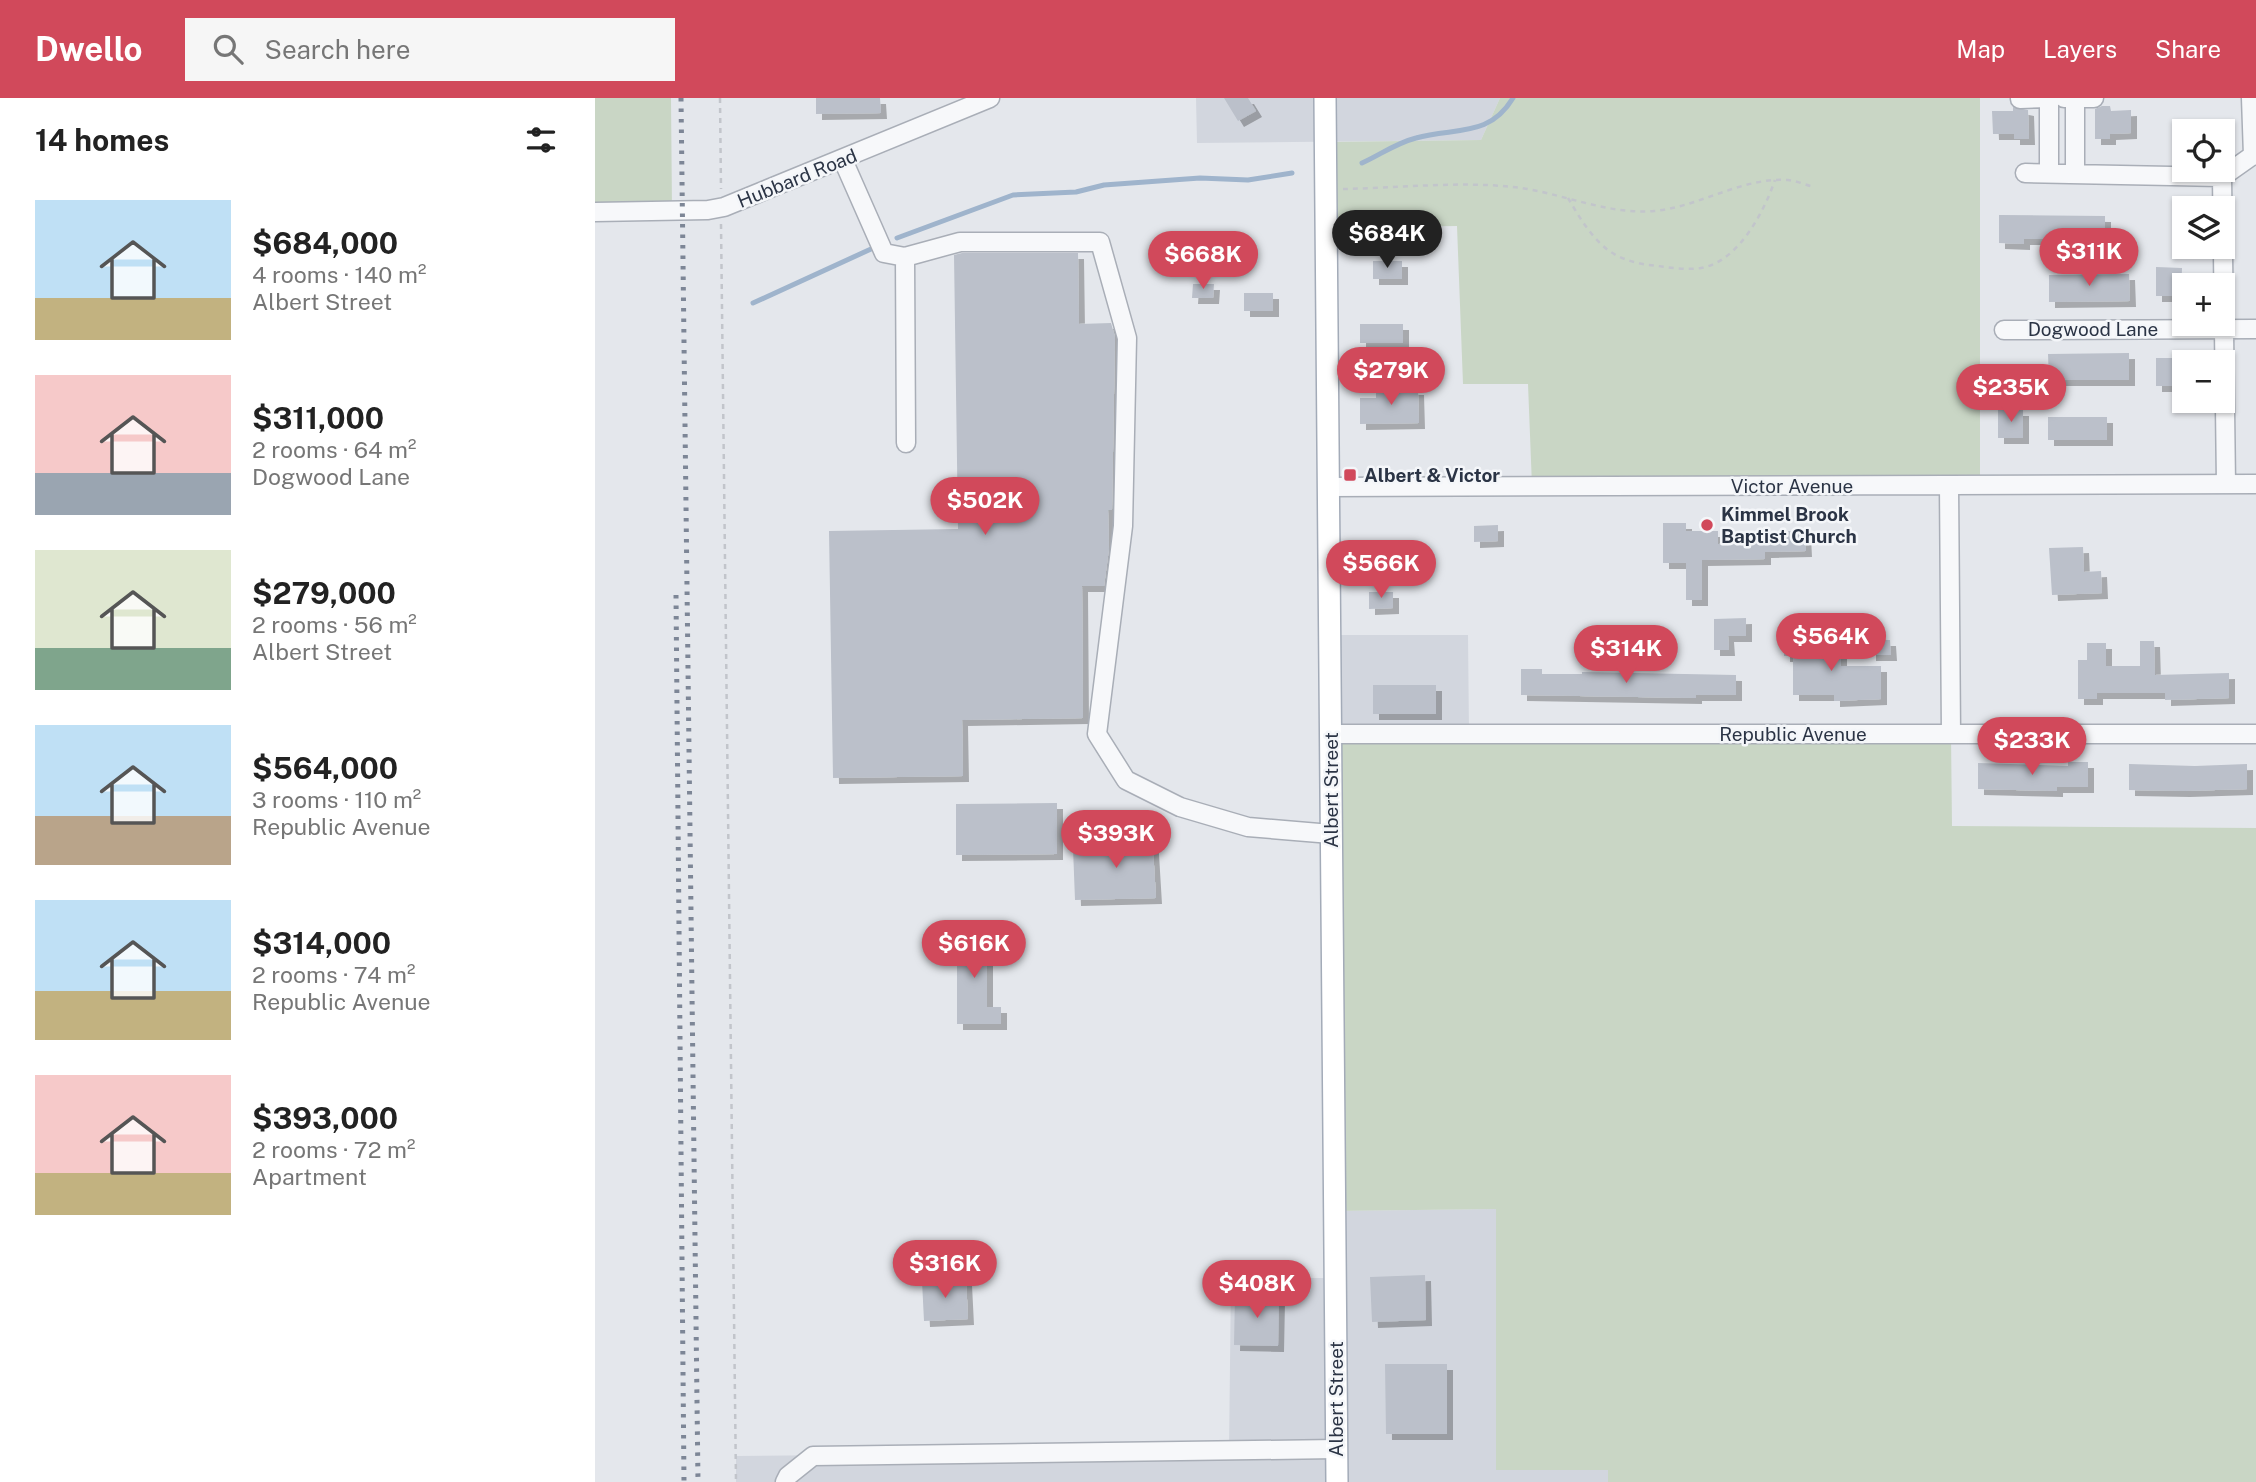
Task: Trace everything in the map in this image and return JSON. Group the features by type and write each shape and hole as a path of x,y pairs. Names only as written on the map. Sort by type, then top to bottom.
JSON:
{"main road":[{"name":"Albert Street","path":"1325,98 1336,1482"}],"street":[{"path":"2019,99 2048,98 2049,173"},
{"path":"2064,98 2094,98"},
{"path":"2075,98 2075,174"},
{"path":"2235,168 2254,155 2251,98"},
{"name":"Hubbard Road","path":"595,212 721,208 843,160 980,100"},
{"path":"843,160 884,253 905,257 960,242 1100,242 1127,338 1123,526 1097,734 1126,780 1180,807 1248,827 1331,834"},
{"path":"2025,173 2172,176"},
{"path":"2222,182 2223,273"},
{"path":"905,257 906,443"},
{"name":"Dogwood Lane","path":"2004,330 2172,329"},
{"name":"Dogwood Lane","path":"2235,329 2256,329"},
{"path":"2224,336 2226,484"},
{"name":"Victor Avenue","path":"1328,487 2256,484"},
{"path":"1949,485 1951,734"},
{"name":"Republic Avenue","path":"1331,734 2256,734"},
{"path":"785,1482 788,1476 813,1455 1336,1449"}],"path":[{"path":"719,98 736,1482"},
{"path":"1326,190 1512,187 1607,208 1654,211 1775,180 1791,180 1814,187"},
{"path":"1568,198 1600,244 1621,258 1654,266 1703,268 1724,260 1745,236 1766,206 1775,180"}],"shaded area":[{"path":"1196,98 1500,98 1481,140 1197,143"},
{"path":"1330,635 1468,635 1469,734 1331,734"},
{"path":"1496,1209 1496,1470 1608,1470 1608,1482 736,1482 736,1456 1229,1451 1231,1278 1335,1278 1334,1211"}],"green space":[{"path":"595,98 671,98 672,211 595,212"},
{"path":"1500,98 1980,98 1980,485 1532,486 1528,384 1463,384 1457,226 1326,228 1325,142 1481,140"},
{"path":"1331,734 1951,734 1952,826 2256,828 2256,1482 1608,1482 1608,1470 1496,1470 1496,1209 1334,1211"}],"building":[{"path":"816,98 880,98 881,113 816,114"},
{"path":"1224,98 1248,98 1256,111 1238,121"},
{"path":"2110,106 2111,111 2131,110 2131,133 2110,134 2110,139 2095,139 2095,109"},
{"path":"2013,107 2028,110 2029,139 2014,139 2014,134 1993,134 1992,111 2013,111"},
{"path":"1999,215 2105,216 2105,239 2024,239 2024,244 1999,243"},
{"path":"1078,253 1079,324 1111,323 1115,337 1112,510 1108,510 1109,549 1104,586 1082,586 1083,718 962,720 963,776 833,778 829,531 958,529 954,255"},
{"path":"1373,261 1402,261 1402,279 1373,279"},
{"path":"2156,267 2182,268 2182,273 2172,273 2172,296 2156,296"},
{"path":"2129,274 2130,301 2049,302 2049,275"},
{"path":"1193,284 1214,284 1213,298 1192,298"},
{"path":"1244,293 1273,293 1273,311 1244,311"},
{"path":"1360,324 1403,324 1403,343 1360,343"},
{"path":"2129,353 2129,380 2049,380 2048,354"},
{"path":"2156,358 2172,358 2172,386 2156,386"},
{"path":"1376,389 1418,389 1419,423 1360,424 1360,398 1376,398"},
{"path":"1998,410 2023,410 2023,438 1998,438"},
{"path":"2048,417 2107,417 2107,440 2048,440"},
{"path":"1663,523 1686,523 1686,531 1718,531 1718,544 1751,543 1751,531 1805,531 1806,551 1765,552 1765,559 1702,560 1702,600 1686,600 1686,563 1663,563"},
{"path":"1498,525 1498,541 1474,542 1474,526"},
{"path":"2083,547 2084,572 2101,571 2102,593 2052,595 2049,548"},
{"path":"1369,592 1393,592 1393,608 1369,609"},
{"path":"1746,618 1746,636 1728,636 1729,650 1714,650 1714,619"},
{"path":"1870,640 1890,640 1891,655 1870,655"},
{"path":"1784,641 1841,643 1841,666 1881,666 1881,699 1834,701 1834,695 1793,695 1793,656 1784,656"},
{"path":"2140,641 2154,641 2155,675 2229,673 2229,698 2165,700 2165,693 2097,693 2097,699 2078,699 2078,660 2087,660 2087,643 2106,643 2106,666 2140,666"},
{"path":"1521,669 1542,669 1542,674 1582,672 1736,675 1736,695 1696,695 1696,698 1521,695"},
{"path":"1373,685 1436,685 1436,714 1373,714"},
{"path":"2068,762 2088,762 2088,787 2057,787 2057,791 1978,789 1978,763 2068,766"},
{"path":"2129,764 2247,764 2247,789 2129,790"},
{"path":"1057,803 1057,854 956,855 956,804"},
{"path":"1152,832 1156,898 1075,900 1073,848 1120,847 1119,833"},
{"path":"957,929 987,929 987,1007 1001,1007 1001,1024 957,1024"},
{"path":"1425,1275 1426,1320 1372,1322 1370,1277"},
{"path":"966,1279 968,1319 924,1321 922,1281"},
{"path":"1235,1294 1279,1295 1278,1346 1234,1345"},
{"path":"1385,1364 1447,1364 1447,1434 1386,1434"}],"waterway":[{"path":"1362,163 1409,140 1482,125 1504,111 1513,98"},
{"path":"897,238 1013,195 1076,192 1104,185 1200,178 1248,180 1292,173"},
{"path":"753,303 871,249"}],"railway":[{"path":"681,98 698,1482"},
{"path":"676,595 684,1482"}],"place":[{"name":"Albert & Victor","path":"1350,475"},
{"name":"Kimmel Brook Baptist Church","path":"1707,525"}]}
